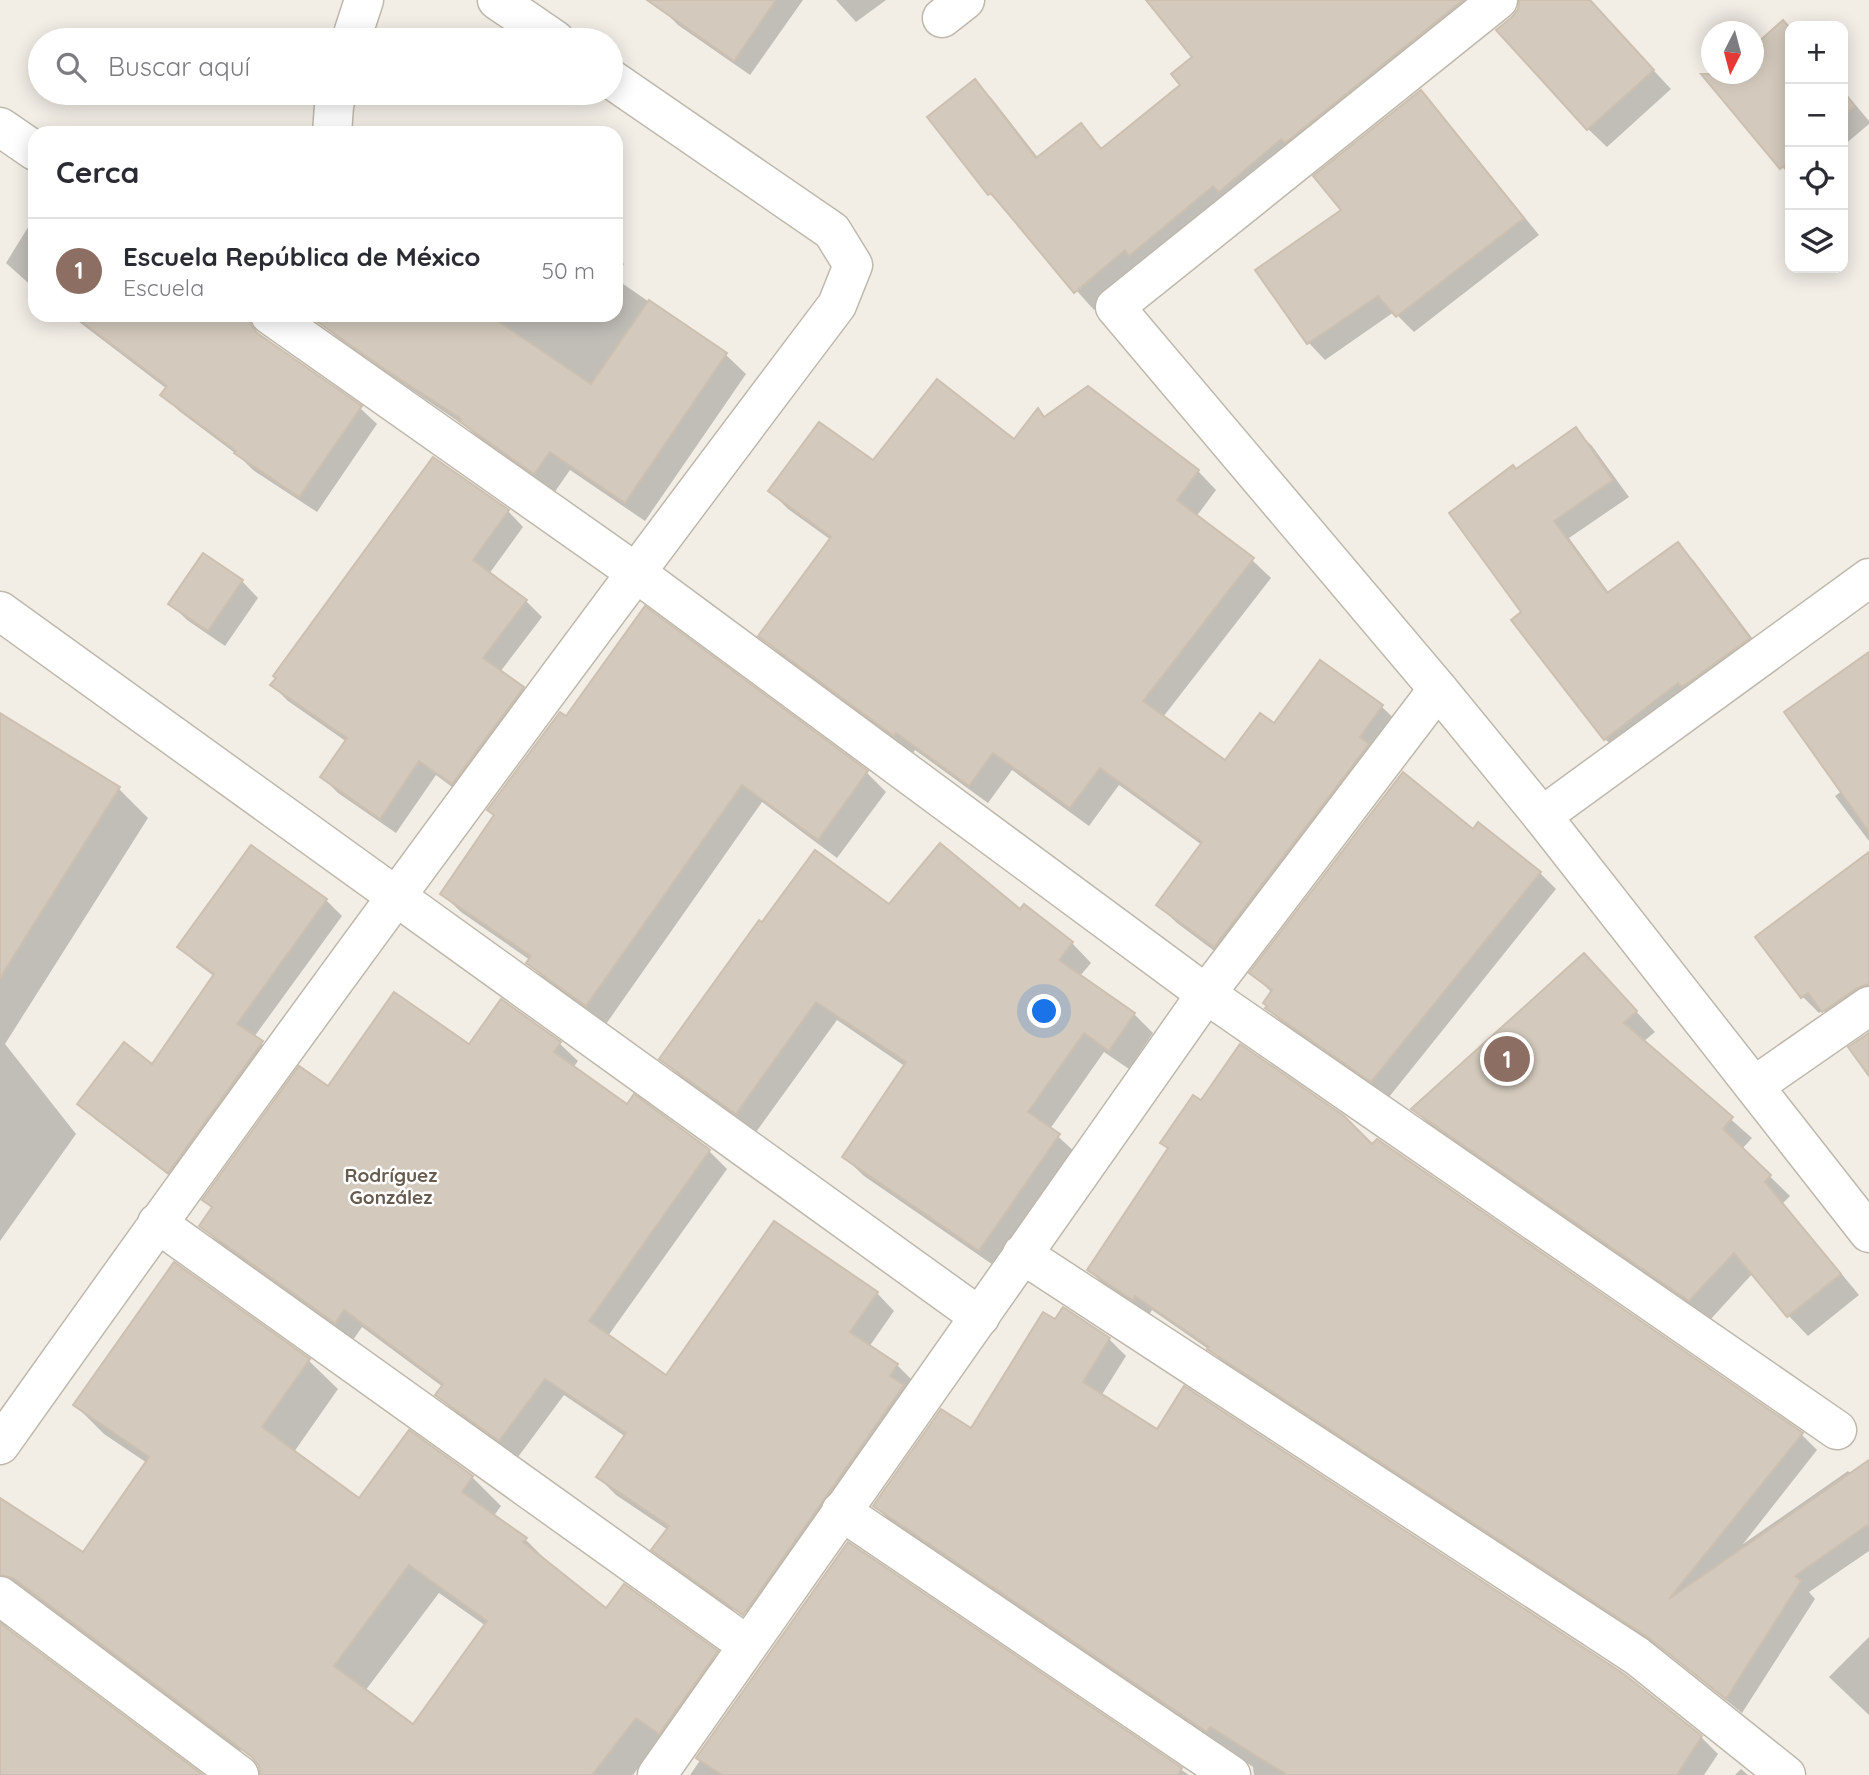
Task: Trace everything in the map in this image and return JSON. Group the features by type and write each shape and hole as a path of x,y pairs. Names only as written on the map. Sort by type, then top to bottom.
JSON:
{"street":[{"path":"355,28 364,0"},
{"path":"497,0 538,28"},
{"path":"1498,0 1115,307 1542,816 1869,1233"},
{"path":"0,1445 157,1223 395,896 837,305 853,265 832,231 623,87"},
{"path":"333,126 334,105"},
{"path":"0,127 28,146"},
{"path":"290,322 311,329 1206,994 1837,1430"},
{"path":"1542,816 1869,578"},
{"path":"0,611 980,1317"},
{"path":"664,1773 747,1646 1206,994 1438,689"},
{"path":"1754,1086 1869,1006"},
{"path":"157,1223 747,1646"},
{"path":"1022,1254 1637,1656 1786,1775"},
{"path":"841,1511 1231,1775"},
{"path":"0,1595 223,1770"}],"building":[{"path":"647,0 776,0 734,61"},
{"path":"1146,0 1463,0 1285,143 1281,139 1219,192 1213,186 1129,256 1125,250 1074,293 991,193 988,195 927,117 975,79 1036,158 1081,123 1101,149 1180,85 1171,74 1192,57"},
{"path":"1519,0 1590,0 1654,70 1587,130 1496,30 1512,17 1518,9"},
{"path":"1783,20 1785,22 1785,164 1780,169 1709,84 1764,84 1764,37"},
{"path":"1421,90 1524,218 1396,317 1378,296 1307,344 1255,270 1341,210 1313,176"},
{"path":"1848,97 1855,106 1848,112"},
{"path":"649,300 727,353 625,503 550,452 534,474 459,421 461,419 318,322 499,322 591,384"},
{"path":"82,322 250,322 257,333 362,406 299,497 234,453 236,451 160,395 167,386"},
{"path":"937,379 1014,439 1038,408 1044,417 1088,386 1199,470 1177,500 1254,558 1143,701 1225,760 1260,713 1274,723 1320,660 1383,705 1360,737 1369,744 1214,947 1156,905 1202,842 1100,768 1070,808 993,753 969,786 896,733 894,736 758,636 831,537 768,491 819,422 873,460"},
{"path":"1576,427 1613,480 1554,521 1607,593 1678,542 1750,638 1682,687 1678,683 1604,740 1511,620 1521,612 1449,513 1513,465 1516,469"},
{"path":"433,457 509,510 473,560 527,600 483,658 524,687 452,784 419,761 380,819 320,777 347,738 270,685 276,678 273,676"},
{"path":"203,553 243,580 208,631 168,604"},
{"path":"645,606 868,771 818,840 742,785 586,1006 526,963 531,956 440,894 494,815 487,810 560,712 566,716"},
{"path":"1869,652 1869,832 1784,712"},
{"path":"0,713 120,787 0,978"},
{"path":"1403,772 1473,829 1478,822 1541,872 1371,1082 1265,1008 1267,1006 1263,1003 1272,990 1249,973"},
{"path":"940,843 1020,909 1024,904 1073,942 1059,960 1135,1013 1109,1051 1084,1033 1028,1112 1060,1134 979,1251 842,1157 906,1062 816,1002 736,1114 659,1059 759,920 762,922 815,850 889,904"},
{"path":"251,845 327,899 237,1024 263,1041 168,1173 77,1104 124,1042 152,1064 214,974 177,947"},
{"path":"1869,852 1869,984 1857,988 1822,1012 1808,993 1801,998 1755,937"},
{"path":"1584,953 1637,1011 1624,1023 1733,1117 1723,1129 1771,1175 1765,1182 1841,1274 1787,1317 1734,1253 1689,1301 1411,1109"},
{"path":"394,992 469,1044 501,999 561,1042 554,1052 627,1104 634,1094 710,1150 589,1321 666,1375 774,1221 878,1292 850,1332 898,1364 890,1376 904,1385 743,1615 651,1550 669,1526 596,1477 626,1433 545,1379 499,1441 435,1395 443,1384 344,1310 335,1323 199,1226 212,1207 202,1200 299,1066 328,1086"},
{"path":"1869,1033 1869,1076 1848,1047"},
{"path":"1240,1044 1344,1116 1372,1144 1377,1139 1803,1433 1669,1599 1869,1460 1869,1524 1795,1576 1801,1581 1726,1699 1649,1638 1207,1349 1209,1347 1135,1296 1133,1300 1087,1270 1168,1148 1160,1143 1193,1095 1201,1100"},
{"path":"174,1262 310,1359 262,1427 359,1498 409,1430 473,1476 462,1492 527,1538 523,1542 606,1608 624,1584 718,1651 659,1734 636,1718 592,1775 260,1775 259,1766 252,1757 13,1578 0,1575 0,1498 83,1552 149,1457 73,1405","holes":["409,1565 487,1621 413,1724 334,1666"]},
{"path":"1063,1307 1110,1338 1083,1382 1157,1429 1184,1386 1624,1674 1702,1736 1677,1775 1287,1775 1210,1727 1207,1732 873,1506 941,1409 971,1428 1043,1312 1055,1319"},
{"path":"848,1542 1182,1768 1178,1775 722,1775 696,1758"},
{"path":"0,1623 203,1775 0,1775"}],"place":[{"name":"Escuela República de México","path":"1507,1059"}],"district":[{"name":"Rodríguez González","path":"391,1186"}]}
